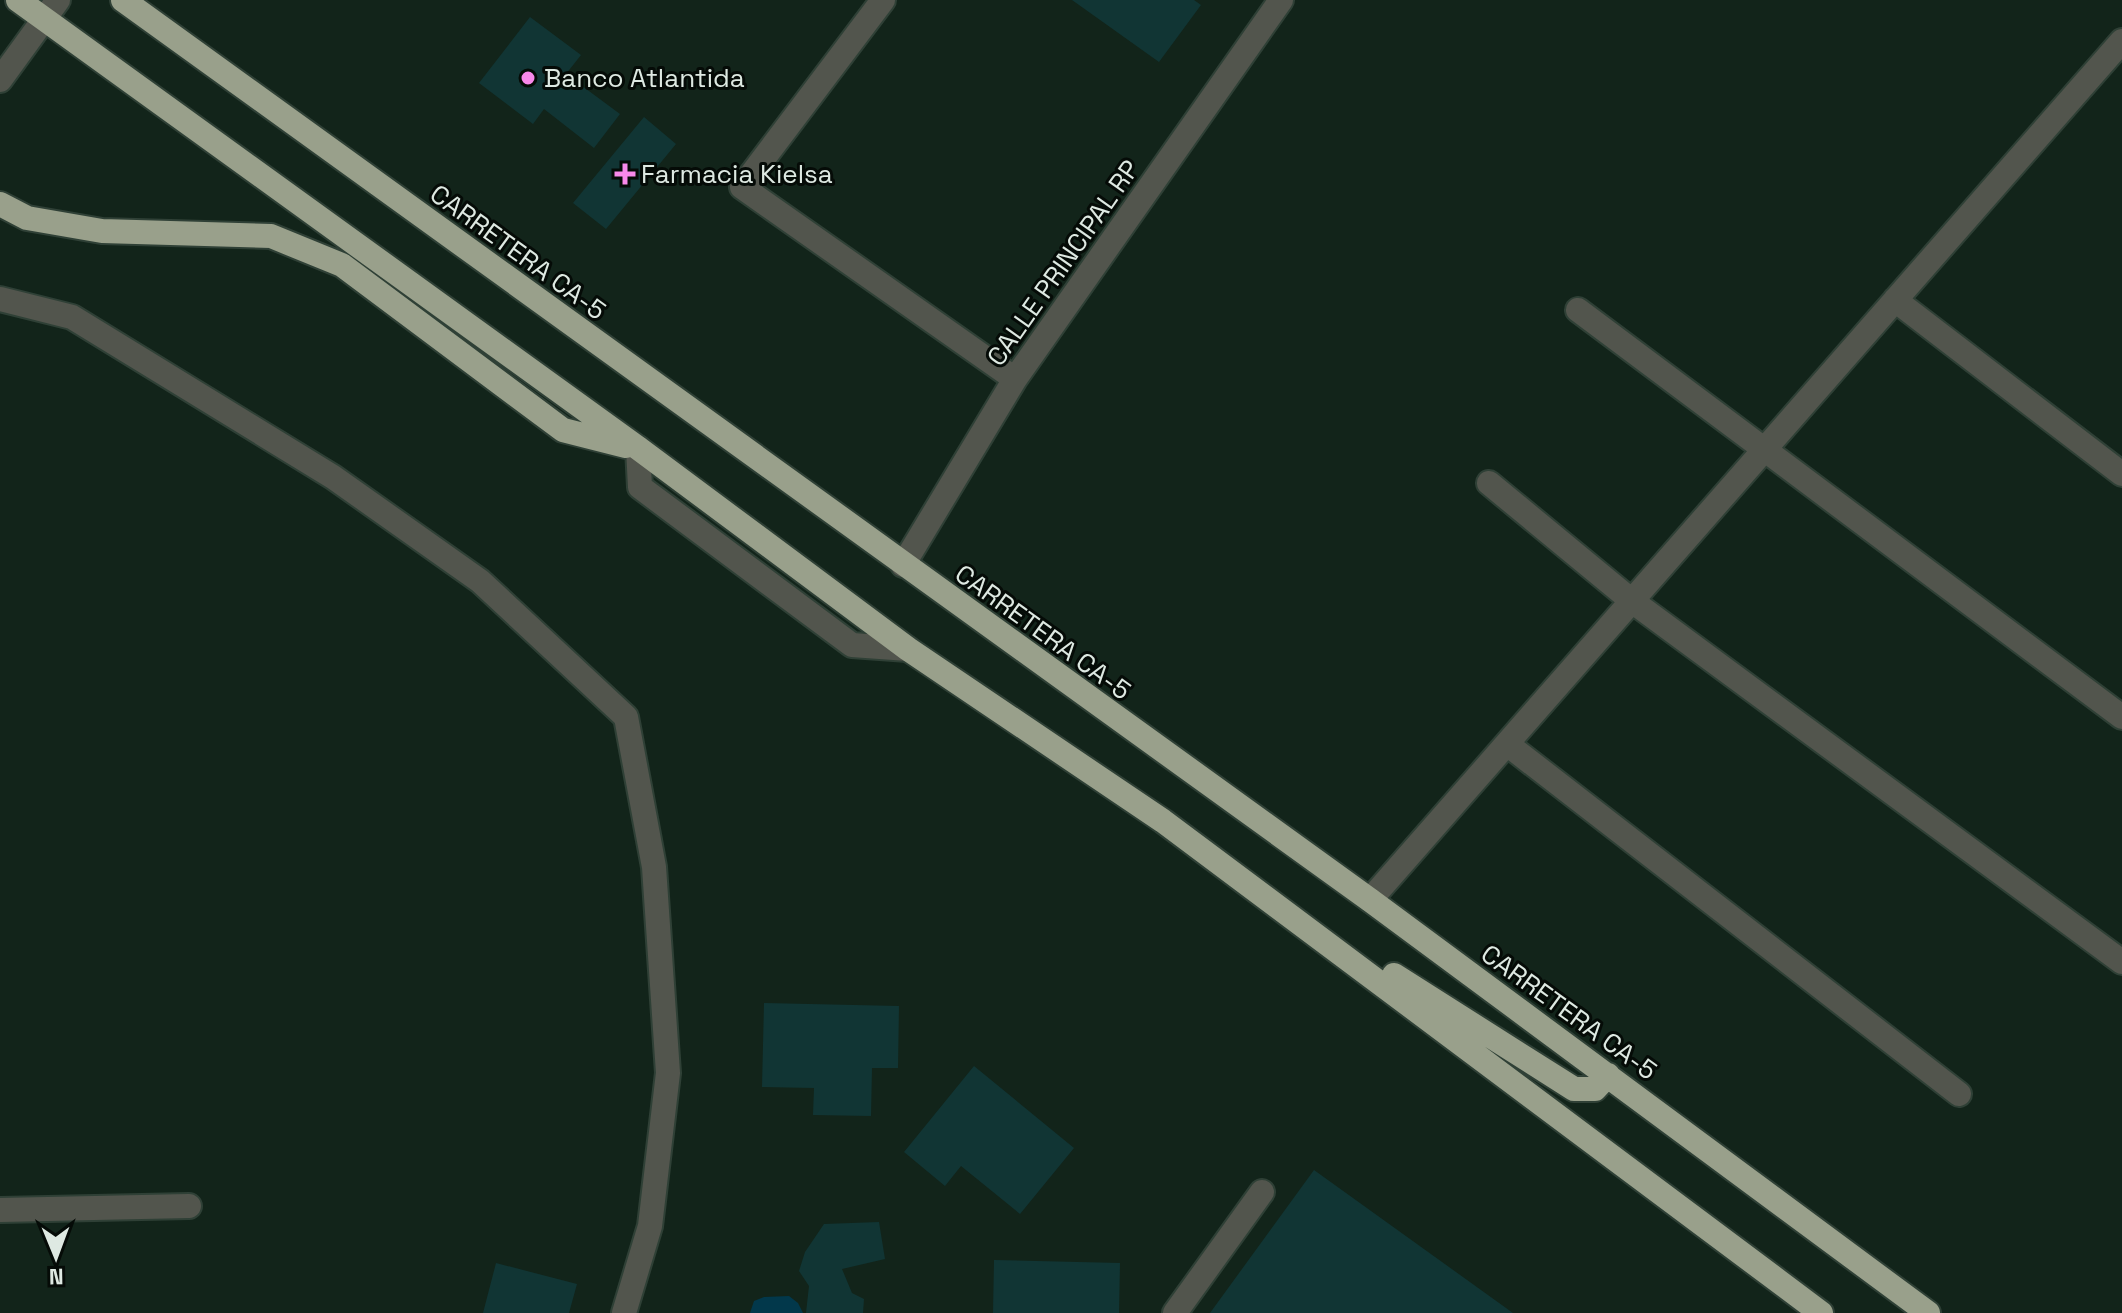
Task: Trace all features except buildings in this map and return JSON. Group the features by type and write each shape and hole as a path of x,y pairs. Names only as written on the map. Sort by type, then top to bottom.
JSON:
{"highway":[{"path":"18,0 52,10 908,649 1163,821 1821,1313"},
{"name":"CARRETERA CA-5","path":"123,0 1370,900 1928,1313"},
{"path":"0,204 27,218 102,231 271,236 342,265 563,430 638,448"},
{"path":"1240,878 1574,1089 1595,1089 1608,1075"}],"street":[{"path":"883,0 742,187 1015,379"},
{"name":"CALLE PRINCIPAL RP","path":"903,565 1015,379 1281,0"},
{"path":"0,80 52,10"},
{"path":"1370,900 2122,41"},
{"path":"0,299 72,317 333,477 480,581 626,717 654,867 668,1073 650,1226 624,1313"},
{"path":"1895,300 2122,474"},
{"path":"1578,310 2122,717"},
{"path":"1489,483 1632,601 2122,962"},
{"path":"1507,744 1959,1094"},
{"path":"1175,1313 1262,1192"},
{"path":"0,1210 189,1206"}],"water":[{"path":"789,1296 798,1303 803,1313 750,1313 754,1301 764,1297"}],"place":[{"name":"Banco Atlantida","path":"528,78"},
{"name":"Farmacia Kielsa","path":"625,174"}]}
